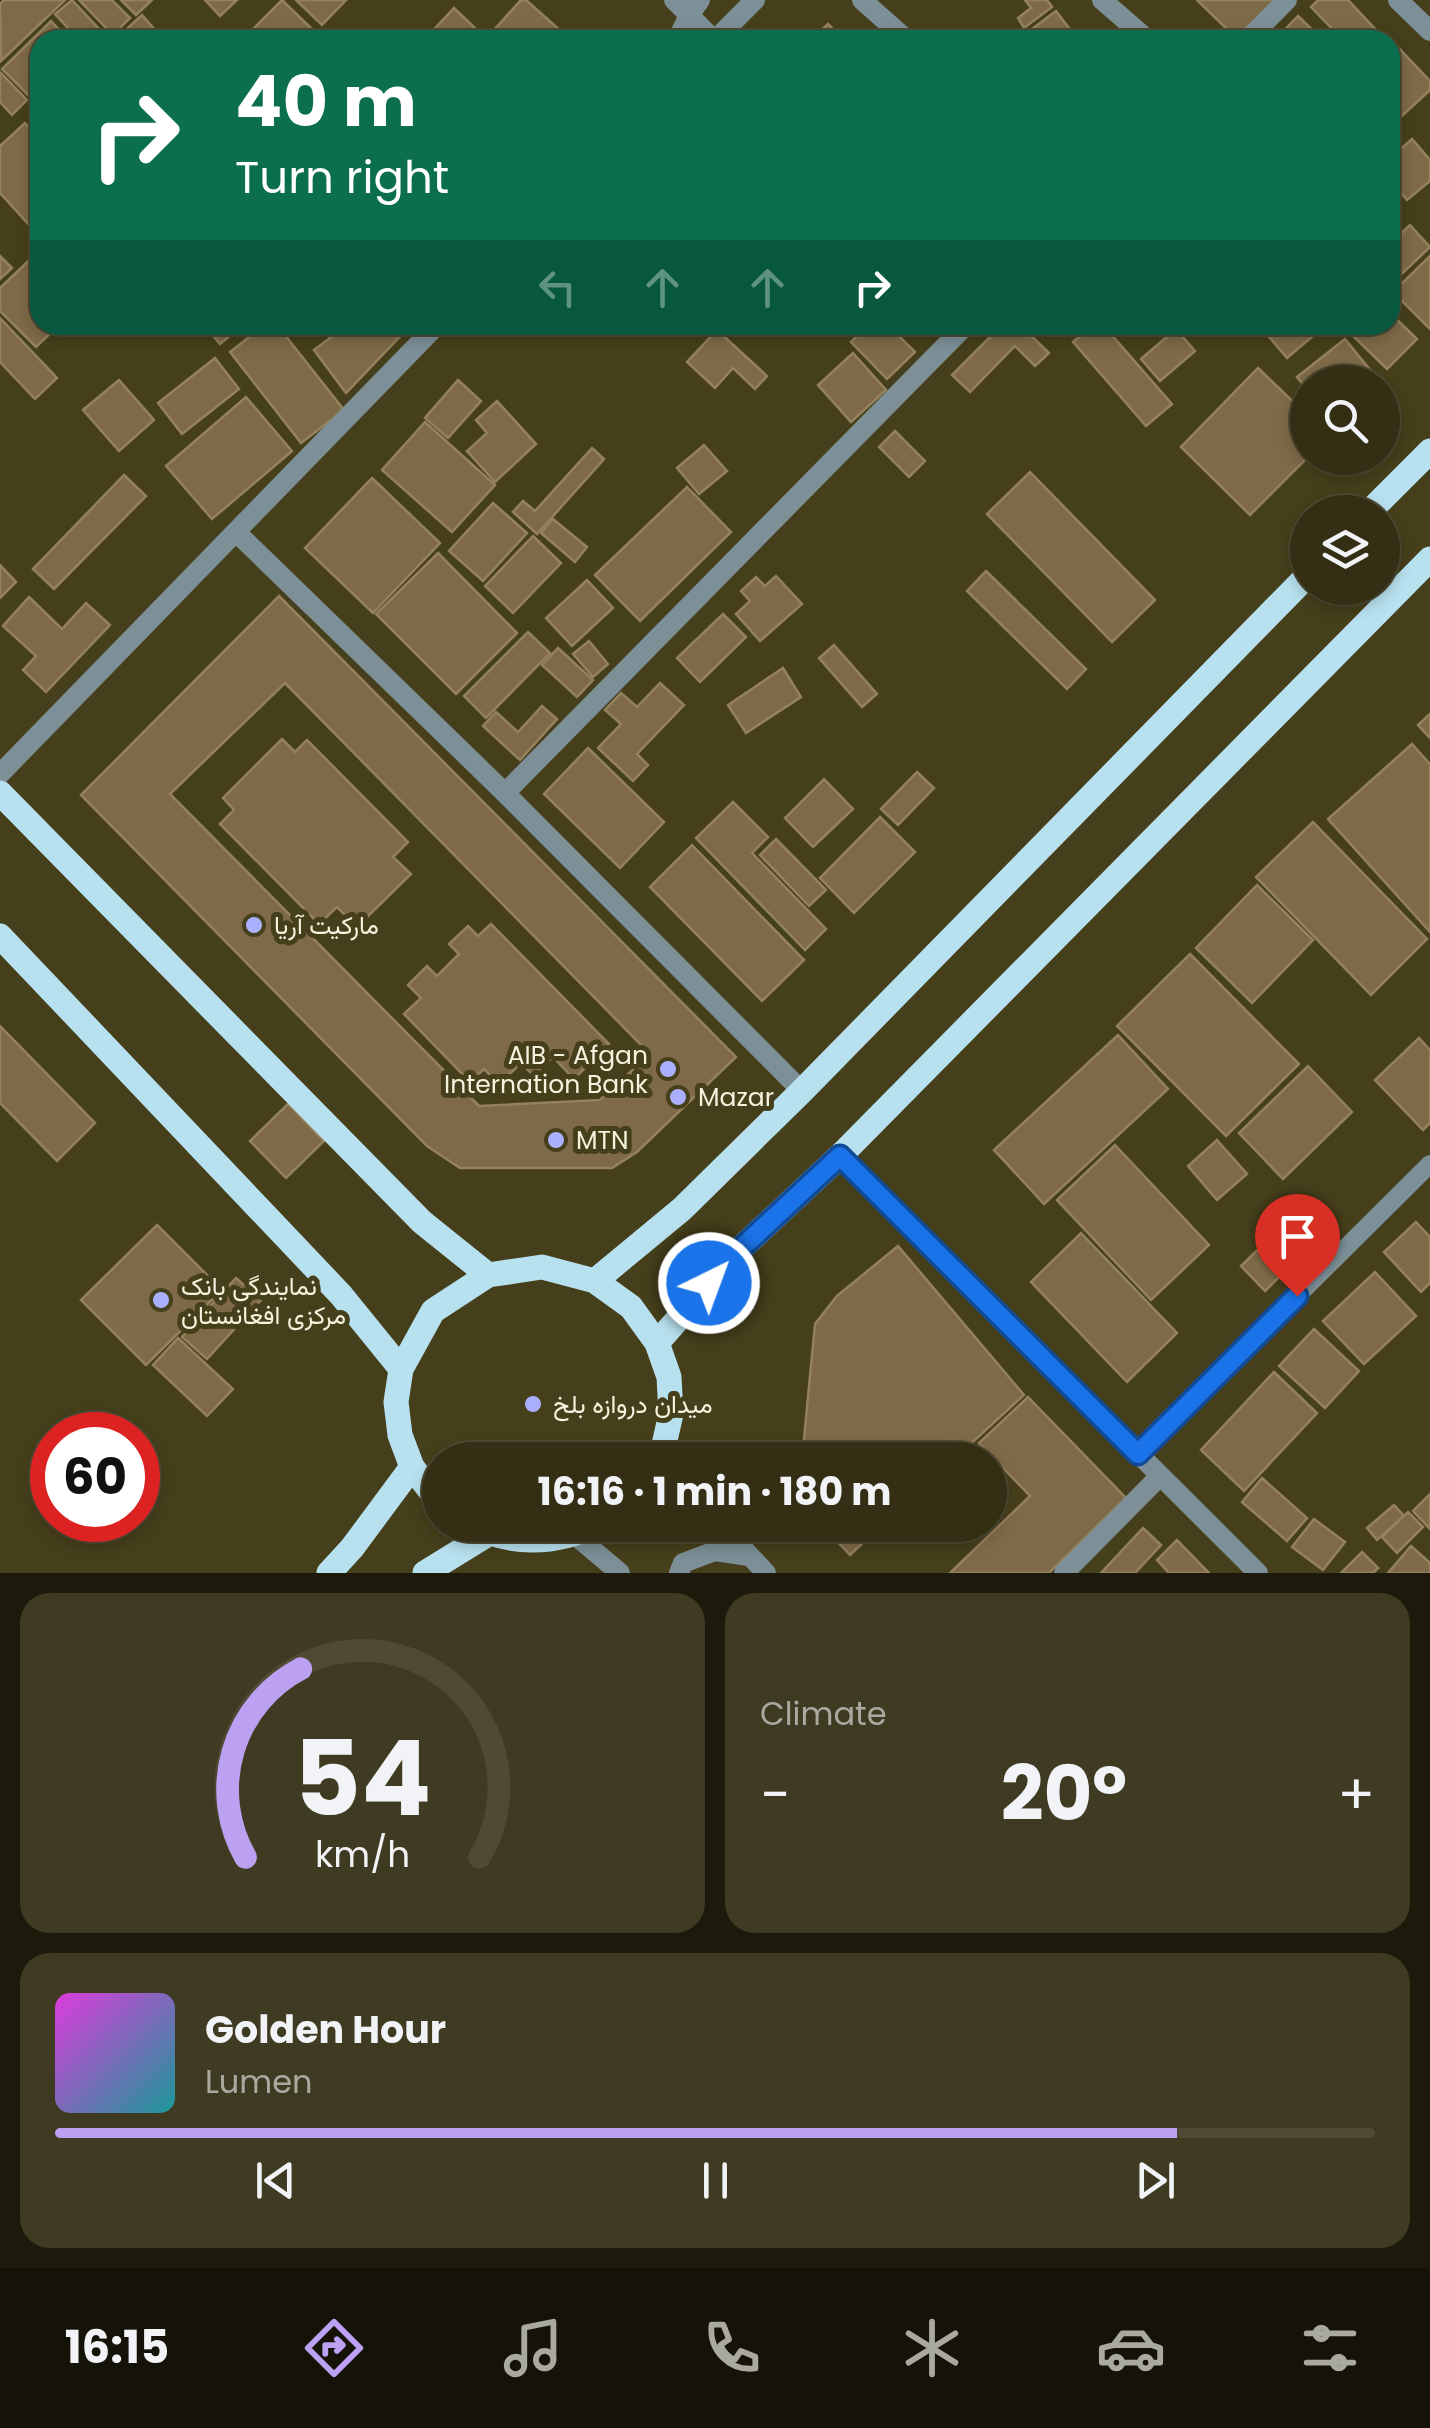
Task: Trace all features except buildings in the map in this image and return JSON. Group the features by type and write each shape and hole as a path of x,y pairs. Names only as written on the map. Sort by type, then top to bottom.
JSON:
{"main road":[{"path":"1386,495 1430,450"},
{"path":"657,1343 735,1254 840,1156 1430,559"},
{"path":"595,1280 682,1209 802,1091 1290,593"},
{"path":"0,793 422,1222 488,1275"},
{"path":"0,936 341,1294 401,1369"},
{"path":"422,1480 412,1467 400,1436 396,1402 401,1369 433,1311 488,1275 542,1267 595,1280 631,1306 657,1343 669,1378 671,1414 666,1442"},
{"path":"328,1573 352,1548 412,1467"},
{"path":"425,1573 464,1542"}],"street":[{"path":"724,30 755,0"},
{"path":"862,0 896,30"},
{"path":"1102,0 1136,30"},
{"path":"1257,30 1287,0"},
{"path":"1398,0 1430,31"},
{"path":"688,5 707,30"},
{"path":"681,30 688,5"},
{"path":"0,774 427,335"},
{"path":"505,794 956,335"},
{"path":"236,532 802,1091"},
{"path":"840,1156 1258,1573"},
{"path":"1064,1573 1160,1476"},
{"path":"595,1542 620,1573"},
{"path":"736,1542 766,1573"},
{"path":"679,1573 683,1563 715,1551 749,1556"}],"lane":[{"path":"1138,1454 1430,1164"}],"place":[{"name":"مارکیت آریا","path":"254,925"},
{"name":"AIB - Afgan Internation Bank","path":"668,1069"},
{"name":"Mazar","path":"678,1097"},
{"name":"MTN","path":"556,1140"},
{"name":"نمایندگی بانک مرکزی افغانستان","path":"161,1300"},
{"name":"میدان دروازه بلخ","path":"533,1404"}],"route":[{"path":"709,1283 840,1156 1138,1454 1297,1296"}]}
